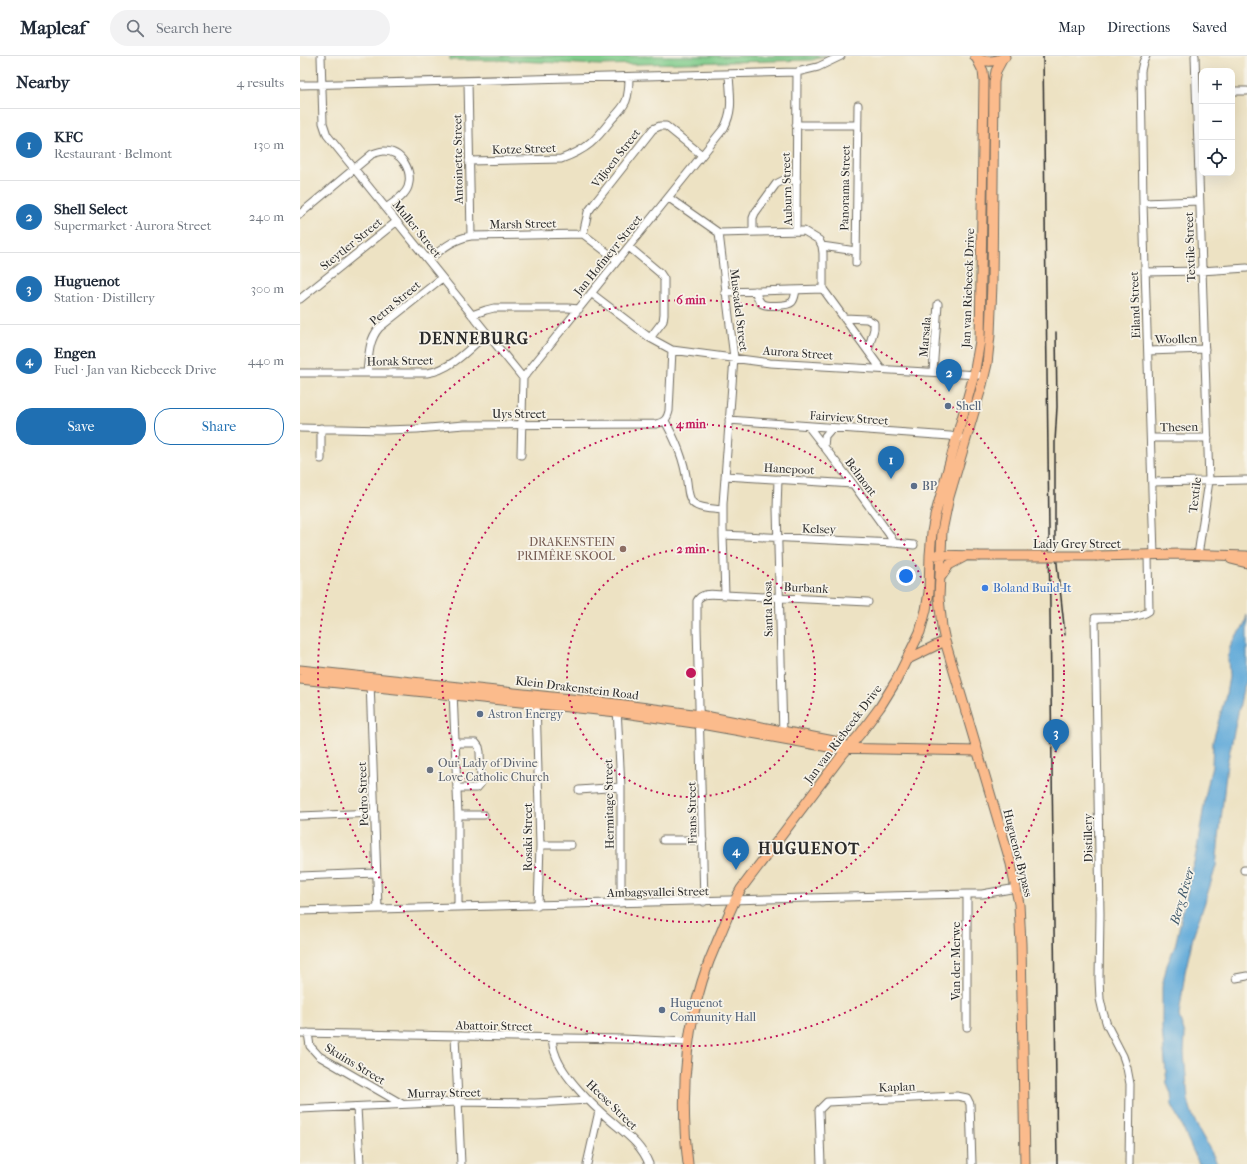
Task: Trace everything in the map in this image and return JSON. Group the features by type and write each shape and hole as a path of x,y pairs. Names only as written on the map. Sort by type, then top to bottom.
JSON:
{"main road":[{"path":"976,57 991,62 1005,57"},
{"name":"Jan van Riebeeck Drive","path":"940,556 942,531 962,438 980,341 984,81 983,71 976,57"},
{"name":"Jan van Riebeeck Drive","path":"688,1164 685,1137 684,1075 688,1042 701,986 713,950 734,901 745,883 880,707 896,682 920,632 929,592 930,555 935,516 984,376 990,335 992,283 994,82 996,71 1005,57"},
{"name":"Lady Grey Street","path":"930,555 1247,556"},
{"name":"Huguenot Bypass","path":"940,556 940,612 945,641 1017,888 1021,944 1025,1164"},
{"path":"940,578 949,565 966,556"},
{"name":"Lady Grey Street","path":"1225,556 1247,563"},
{"path":"906,660 945,641"},
{"name":"Klein Drakenstein Road","path":"300,670 371,682 617,708 701,720 783,735 839,742 849,747 977,751"},
{"name":"Klein Drakenstein Road","path":"300,679 371,682"}],"street":[{"name":"Muller Street","path":"321,56 321,84 325,129 331,141 523,378"},
{"path":"300,85 729,75 797,72 818,67 841,56"},
{"name":"Eiland Street","path":"1146,56 1141,71 1143,203 1152,482 1151,555"},
{"name":"Textile Street","path":"1194,56 1199,92"},
{"name":"Auburn Street","path":"797,72 796,230 804,230 809,233 819,240 822,246"},
{"name":"Jan Hofmeyr Street","path":"523,378 724,128 730,117 731,107 729,75"},
{"name":"Kotze Street","path":"469,161 561,159 576,154 596,139 626,102 629,91 629,77"},
{"name":"Antoinette Street","path":"468,81 471,236"},
{"path":"1235,91 1247,91 1247,96"},
{"name":"Textile Street","path":"1199,104 1199,201 1208,438"},
{"name":"Panorama Street","path":"856,263 858,105"},
{"path":"796,125 857,125"},
{"name":"Viljoen Street","path":"583,234 588,212 653,129 660,126 666,126 702,155"},
{"path":"300,214 372,154 384,151 392,152 401,158 408,167 410,178 408,188 403,195 386,208"},
{"path":"753,232 753,218 755,213 776,184 786,179 797,181"},
{"path":"669,198 719,233 796,230"},
{"path":"1143,203 1199,201"},
{"name":"Steytler Street","path":"300,299 396,222"},
{"name":"Muscadel Street","path":"719,233 734,358 723,510 725,595"},
{"path":"583,234 617,260"},
{"name":"Marsh Street","path":"428,260 449,243 460,238 471,236 583,234"},
{"path":"822,246 823,289 881,369"},
{"name":"Panorama Street","path":"822,246 856,251"},
{"path":"629,247 660,272 664,279 663,321 650,338"},
{"path":"1145,272 1247,268"},
{"name":"Petra Street","path":"367,373 373,335 379,328 442,278"},
{"path":"725,292 823,289"},
{"path":"755,291 759,300 766,306 789,304 794,300 796,290"},
{"name":"Aurora Street","path":"591,294 650,338 672,350 770,363 984,376"},
{"name":"Marsala","path":"933,372 938,304"},
{"path":"472,315 494,308 579,309"},
{"path":"844,318 867,319 874,323 874,329 868,351"},
{"name":"Horak Street","path":"300,373 436,372 451,364 486,334"},
{"name":"Woollen","path":"1148,351 1205,349"},
{"path":"672,350 670,411 665,421 677,443 692,502 702,507 723,510"},
{"path":"521,455 523,378"},
{"name":"Fairview Street","path":"729,420 962,438"},
{"name":"Uys Street","path":"300,428 390,430 464,425 656,424 665,421"},
{"name":"Belmont","path":"808,426 853,484 894,543"},
{"path":"320,428 321,459"},
{"path":"824,447 825,436 832,428"},
{"name":"Thesen","path":"1151,438 1208,438"},
{"name":"Textile","path":"1198,555 1209,481 1208,438"},
{"name":"Hanepoot","path":"725,476 853,484"},
{"name":"Santa Rosa","path":"778,479 779,598 783,735"},
{"path":"1152,482 1247,480"},
{"name":"Kelsey","path":"723,535 914,545"},
{"name":"Distillery","path":"1129,1164 1130,1084 1123,1056 1107,1025 1100,999 1095,618 1137,616 1145,614 1149,611 1151,555"},
{"name":"Burbank","path":"701,720 698,601 701,596 725,595 868,602"},
{"name":"Pedro Street","path":"371,682 378,909"},
{"path":"453,691 458,815 458,907"},
{"name":"Rosaki Street","path":"536,699 540,846 538,906"},
{"name":"Hermitage Street","path":"617,708 621,787 621,904"},
{"name":"Frans Street","path":"701,720 704,902"},
{"path":"456,744 476,743 479,747 481,783 477,788 457,788"},
{"path":"579,790 621,787"},
{"path":"300,816 375,813"},
{"path":"458,815 484,815"},
{"path":"663,840 703,840"},
{"path":"540,846 571,845"},
{"path":"300,876 376,873"},
{"name":"Ambagsvallei Street","path":"300,911 982,894 1017,888"},
{"name":"Van der Merwe","path":"967,894 967,1027"},
{"path":"1236,978 1247,976"},
{"name":"Abattoir Street","path":"300,1033 688,1042"},
{"name":"Skuins Street","path":"308,1033 310,1046 319,1056 402,1105"},
{"path":"455,1036 461,1164"},
{"name":"Heese Street","path":"552,1038 554,1052 558,1061 599,1111 637,1144 645,1153 649,1164"},
{"name":"Kaplan","path":"821,1164 819,1110 827,1102 957,1096 967,1098 970,1104 972,1164"},
{"name":"Murray Street","path":"300,1109 458,1102 535,1103 589,1100"},
{"path":"357,1107 360,1164"},
{"path":"587,1164 599,1111"}],"green space":[{"path":"450,56 826,56 812,60 600,65 498,60 450,60"}],"water":[{"path":"1247,615 1247,680 1243,690 1227,764 1216,866 1194,933 1185,972 1179,1016 1185,1035 1184,1053 1188,1100 1199,1130 1218,1164 1199,1164 1172,1105 1171,1094 1167,1084 1162,1029 1162,986 1167,965 1175,946 1197,849 1212,765 1213,741 1226,694 1229,677 1228,659 1230,647 1244,626"}],"railway":[{"path":"1043,56 1057,1164"},
{"path":"1056,332 1057,407 1055,442 1055,544 1060,593"},
{"path":"1060,588 1065,635"}],"place":[{"name":"Shell Select","path":"949,392"},
{"name":"Shell","path":"948,406"},
{"name":"KFC","path":"891,479"},
{"name":"BP","path":"914,486"},
{"name":"DRAKENSTEIN PRIMÊRE SKOOL","path":"623,549"},
{"name":"Boland Build-It","path":"985,588"},
{"name":"Astron Energy","path":"480,714"},
{"name":"Huguenot","path":"1056,752"},
{"name":"Our Lady of Divine Love Catholic Church","path":"430,770"},
{"name":"Engen","path":"736,870"},
{"name":"Huguenot Community Hall","path":"662,1010"}],"district":[{"name":"DENNEBURG","path":"474,338"},
{"name":"HUGUENOT","path":"809,848"}],"water label":[{"name":"Berg River","path":"1182,896"}]}
